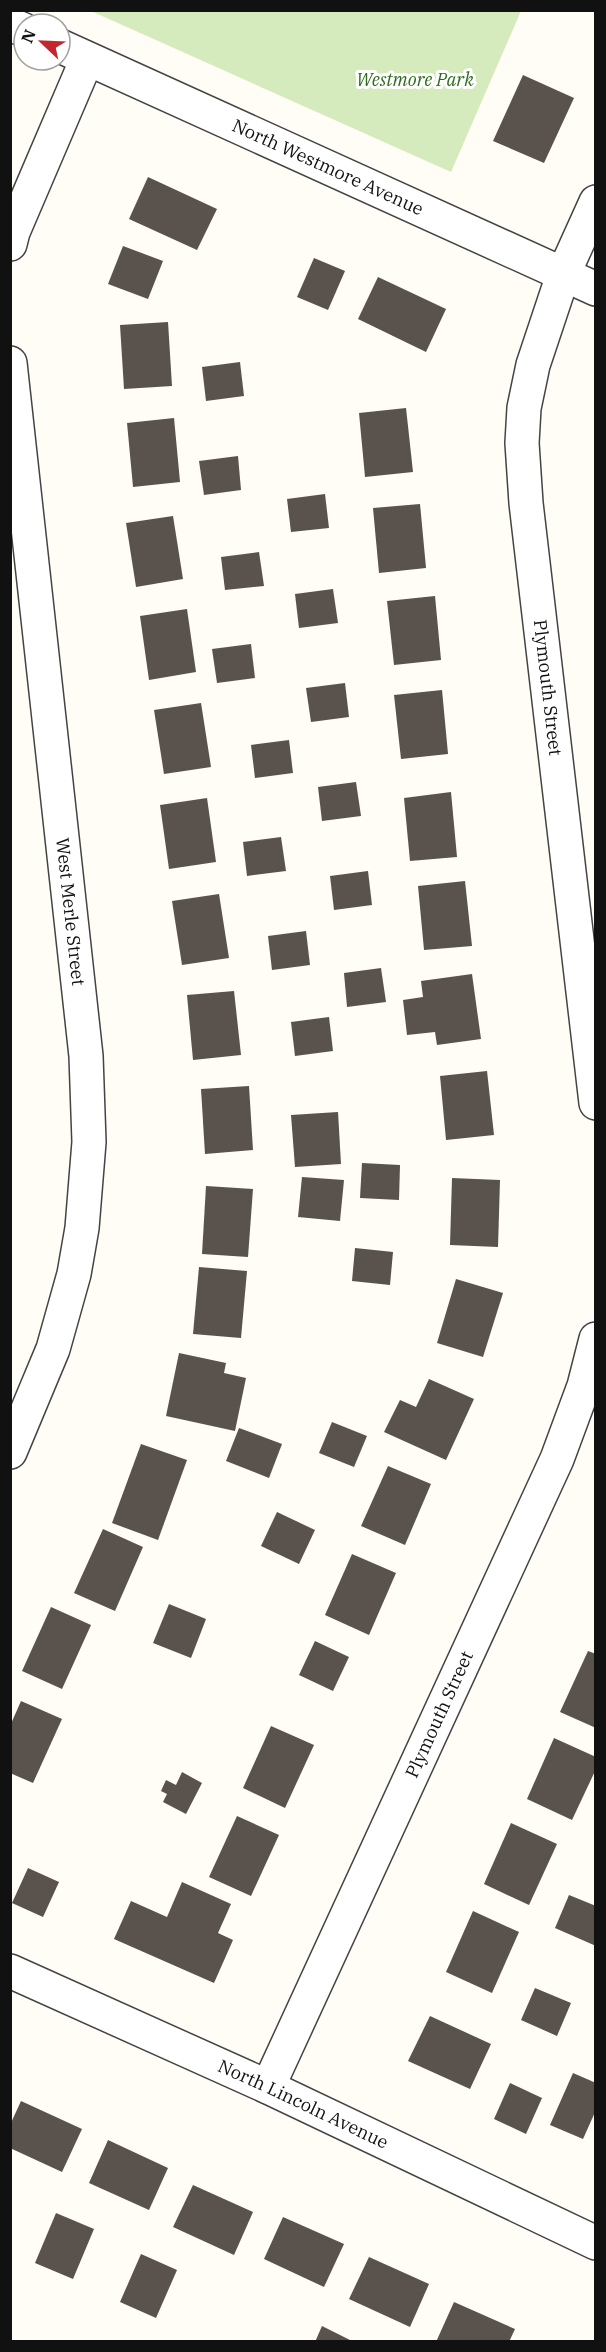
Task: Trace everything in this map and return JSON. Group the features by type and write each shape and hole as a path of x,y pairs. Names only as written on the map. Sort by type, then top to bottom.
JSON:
{"street":[{"path":"10,244 74,52"},
{"name":"North Westmore Avenue","path":"74,52 596,290"},
{"name":"Plymouth Street","path":"596,202 563,275 534,364 524,408 522,443 526,503 596,1103"},
{"name":"West Merle Street","path":"10,363 86,1056 89,1142 82,1228 74,1274 53,1349 10,1452"},
{"name":"Plymouth Street","path":"268,2087 557,1459 584,1386 596,1339"},
{"name":"North Lincoln Avenue","path":"10,1971 268,2087 596,2243"}],"green space":[{"name":"Westmore Park","path":"91,11 521,11 451,172"}],"building":[{"path":"523,75 574,98 544,163 493,141"},
{"path":"148,177 217,209 197,250 129,219"},
{"path":"123,246 163,261 148,299 108,284"},
{"path":"314,258 345,271 328,310 297,297"},
{"path":"378,277 446,309 426,352 358,319"},
{"path":"168,322 172,386 124,389 120,325"},
{"path":"240,362 244,396 206,401 202,367"},
{"path":"406,408 413,472 365,477 359,413"},
{"path":"174,418 180,482 133,487 127,423"},
{"path":"238,456 241,490 204,495 199,461"},
{"path":"325,494 329,528 291,532 287,499"},
{"path":"420,504 426,568 379,573 373,508"},
{"path":"173,516 183,579 136,587 126,523"},
{"path":"259,552 264,586 225,590 221,557"},
{"path":"333,589 338,623 299,628 295,594"},
{"path":"435,596 441,660 394,665 387,601"},
{"path":"187,609 196,672 149,680 140,616"},
{"path":"251,644 255,678 217,683 212,649"},
{"path":"345,683 349,717 311,722 306,688"},
{"path":"442,690 448,754 401,759 394,695"},
{"path":"201,703 211,767 164,774 154,710"},
{"path":"289,740 293,773 255,778 251,745"},
{"path":"356,782 361,816 322,821 318,787"},
{"path":"451,792 457,857 410,861 404,798"},
{"path":"207,798 216,862 169,869 160,805"},
{"path":"281,837 286,871 247,876 243,842"},
{"path":"368,871 372,905 334,910 330,876"},
{"path":"465,881 472,946 424,950 418,886"},
{"path":"219,894 229,958 182,965 172,901"},
{"path":"306,931 310,965 272,970 268,936"},
{"path":"381,968 386,1002 347,1007 344,973"},
{"path":"472,974 481,1039 437,1045 435,1032 407,1035 403,1000 423,997 421,981"},
{"path":"234,991 241,1055 193,1060 187,995"},
{"path":"329,1017 333,1051 295,1056 291,1022"},
{"path":"487,1071 494,1135 446,1140 440,1076"},
{"path":"249,1086 253,1150 205,1154 201,1089"},
{"path":"338,1112 341,1164 295,1167 291,1115"},
{"path":"362,1163 400,1165 399,1200 360,1198"},
{"path":"302,1177 344,1180 340,1221 298,1217"},
{"path":"452,1178 500,1180 498,1247 450,1245"},
{"path":"206,1186 253,1189 248,1257 202,1254"},
{"path":"355,1248 393,1252 390,1285 352,1281"},
{"path":"199,1267 247,1271 241,1338 193,1334"},
{"path":"456,1279 503,1293 483,1357 437,1343"},
{"path":"179,1353 226,1363 224,1373 246,1378 235,1431 166,1416"},
{"path":"429,1379 474,1399 446,1460 384,1432 400,1400 416,1407"},
{"path":"332,1422 367,1436 354,1467 319,1453"},
{"path":"239,1428 282,1444 269,1478 226,1461"},
{"path":"141,1444 187,1460 158,1540 112,1523"},
{"path":"388,1466 431,1484 405,1545 361,1526"},
{"path":"277,1512 315,1530 299,1564 261,1546"},
{"path":"103,1529 143,1547 115,1611 74,1593"},
{"path":"352,1554 396,1573 369,1635 325,1615"},
{"path":"169,1604 206,1619 191,1658 153,1643"},
{"path":"51,1607 91,1625 62,1689 22,1671"},
{"path":"315,1641 349,1657 333,1691 299,1675"},
{"path":"588,1651 596,1654 596,1728 560,1712"},
{"path":"21,1701 62,1719 33,1783 10,1773 10,1726"},
{"path":"271,1726 314,1745 285,1808 243,1788"},
{"path":"554,1738 596,1757 596,1769 572,1820 527,1799"},
{"path":"182,1772 202,1783 186,1814 163,1802 167,1794 161,1791 166,1780 176,1785"},
{"path":"237,1816 279,1835 251,1896 209,1877"},
{"path":"511,1823 557,1844 529,1905 484,1884"},
{"path":"28,1868 59,1882 43,1917 12,1903"},
{"path":"182,1882 231,1904 218,1933 233,1940 214,1983 114,1939 131,1901 167,1917"},
{"path":"569,1895 596,1906 596,1946 555,1928"},
{"path":"473,1911 519,1932 492,1993 446,1972"},
{"path":"535,1988 571,2003 557,2036 521,2020"},
{"path":"430,2016 491,2044 470,2089 408,2061"},
{"path":"573,2073 596,2083 596,2110 583,2139 550,2125"},
{"path":"510,2083 542,2098 526,2134 494,2119"},
{"path":"21,2101 82,2129 62,2172 10,2148 10,2125"},
{"path":"108,2140 168,2168 149,2210 89,2183"},
{"path":"193,2185 253,2212 234,2255 173,2227"},
{"path":"56,2213 94,2229 73,2279 35,2263"},
{"path":"283,2217 344,2244 324,2287 264,2259"},
{"path":"141,2254 177,2270 156,2318 120,2302"},
{"path":"369,2257 429,2284 410,2327 349,2299"},
{"path":"454,2302 515,2329 509,2342 436,2342"},
{"path":"322,2326 354,2342 315,2342"}]}
